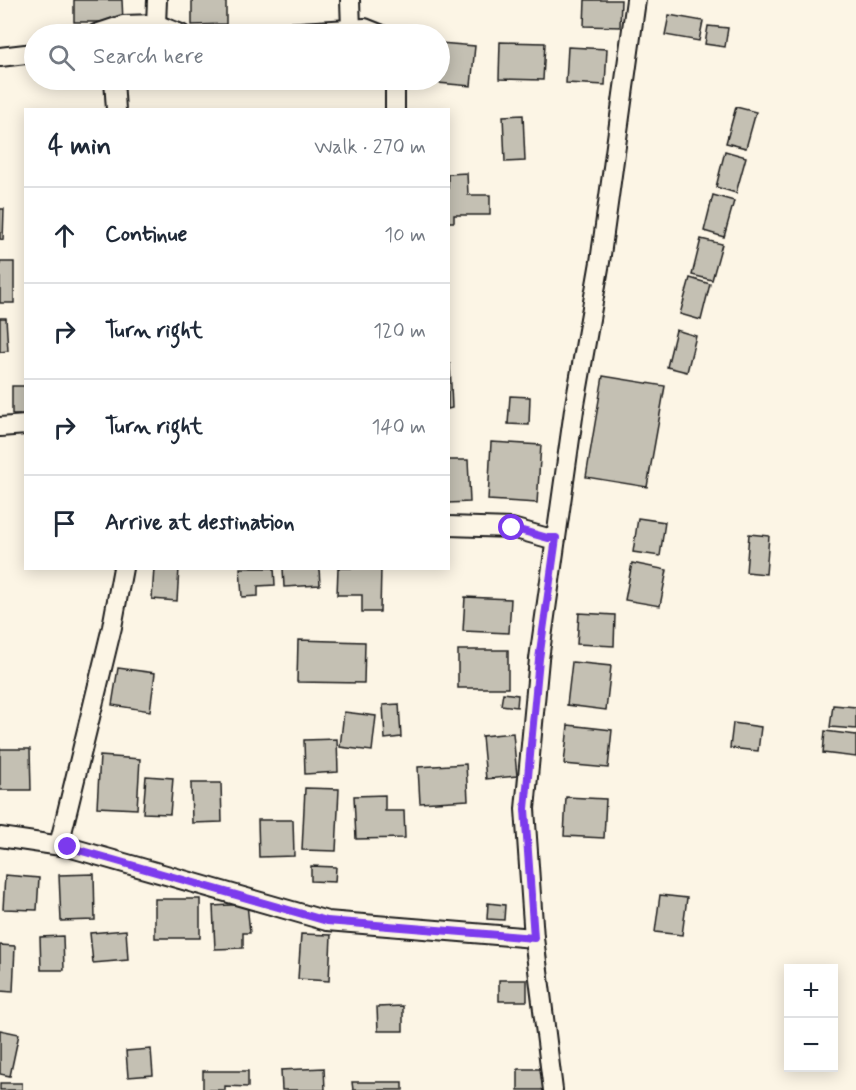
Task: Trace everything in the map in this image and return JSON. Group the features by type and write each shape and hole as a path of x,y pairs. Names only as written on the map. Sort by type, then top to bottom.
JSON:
{"street":[{"path":"156,24 157,0"},
{"path":"350,0 351,24"},
{"path":"553,1090 534,938 525,809 539,659 574,410 600,262 636,0"},
{"path":"0,57 24,54"},
{"path":"115,90 116,108"},
{"path":"395,90 395,108"},
{"path":"0,427 24,424"},
{"path":"450,526 512,528 556,538"},
{"path":"59,845 112,627 123,570"},
{"path":"0,837 59,845 327,921 534,938"}],"building":[{"path":"74,0 122,0 123,22 74,22"},
{"path":"192,0 226,0 226,24 192,24"},
{"path":"585,0 621,0 620,27 584,26"},
{"path":"669,15 703,21 699,41 665,35"},
{"path":"708,26 728,28 725,47 705,44"},
{"path":"500,42 545,43 543,80 499,79"},
{"path":"450,44 475,46 471,86 450,84"},
{"path":"568,47 607,49 605,85 566,83"},
{"path":"736,107 756,112 746,148 726,143"},
{"path":"523,115 525,161 505,162 503,116"},
{"path":"725,151 746,157 736,193 716,187"},
{"path":"467,173 468,195 490,195 490,215 454,215 454,222 450,222 450,174"},
{"path":"713,195 734,201 724,237 704,231"},
{"path":"0,209 4,209 3,240 0,239"},
{"path":"701,239 722,244 712,280 692,275"},
{"path":"0,262 14,262 14,303 0,303"},
{"path":"690,278 710,284 701,320 680,314"},
{"path":"0,318 6,318 8,351 0,352"},
{"path":"676,330 696,336 687,372 667,367"},
{"path":"450,364 452,408 450,408"},
{"path":"603,376 665,386 647,487 586,477"},
{"path":"12,386 24,386 24,414 12,414"},
{"path":"510,396 530,397 529,425 508,424"},
{"path":"491,442 541,445 537,503 488,500"},
{"path":"450,460 468,460 470,502 450,503"},
{"path":"638,518 665,522 660,556 633,552"},
{"path":"749,534 769,536 766,574 746,572"},
{"path":"632,563 667,570 660,606 625,600"},
{"path":"154,570 179,570 177,601 152,599"},
{"path":"240,570 274,570 275,585 258,586 258,596 242,597"},
{"path":"283,570 319,570 320,585 284,587"},
{"path":"338,570 381,570 380,612 362,612 362,595 337,595"},
{"path":"465,597 511,599 509,633 463,631"},
{"path":"579,613 615,615 614,646 577,644"},
{"path":"298,640 365,642 364,683 297,682"},
{"path":"458,650 508,650 508,688 458,688"},
{"path":"572,662 611,666 606,710 567,705"},
{"path":"118,668 155,673 150,711 112,705"},
{"path":"503,693 518,695 517,707 501,705"},
{"path":"399,704 401,737 385,739 383,705"},
{"path":"833,705 856,707 856,729 830,727"},
{"path":"344,712 376,716 372,751 340,747"},
{"path":"733,723 761,727 758,751 730,748"},
{"path":"568,725 612,730 608,768 564,764"},
{"path":"825,731 856,735 856,757 823,753"},
{"path":"513,733 517,776 486,779 482,736"},
{"path":"337,739 338,772 305,774 304,740"},
{"path":"0,749 30,749 31,790 0,790"},
{"path":"100,756 140,759 137,809 97,807"},
{"path":"466,764 468,800 420,803 418,767"},
{"path":"146,776 173,778 170,814 143,813"},
{"path":"191,783 221,783 222,822 192,823"},
{"path":"305,788 339,789 336,851 302,850"},
{"path":"385,795 385,811 404,811 405,838 356,839 354,796"},
{"path":"566,797 606,799 604,838 564,836"},
{"path":"258,820 293,820 294,856 259,857"},
{"path":"311,866 336,867 335,882 311,881"},
{"path":"94,874 95,920 61,921 59,875"},
{"path":"5,875 39,878 37,910 3,909"},
{"path":"660,895 687,898 682,935 655,932"},
{"path":"155,899 200,899 200,938 155,938"},
{"path":"488,903 505,905 504,920 487,919"},
{"path":"247,904 250,933 243,933 243,948 215,949 213,906"},
{"path":"126,930 128,960 93,963 90,933"},
{"path":"301,934 331,935 329,981 298,979"},
{"path":"63,936 64,970 41,970 40,937"},
{"path":"0,945 15,946 13,992 0,991"},
{"path":"499,980 527,980 527,1001 499,1001"},
{"path":"403,1006 403,1031 378,1031 377,1007"},
{"path":"0,1030 19,1034 10,1076 0,1074"},
{"path":"151,1049 153,1075 128,1077 126,1051"},
{"path":"324,1068 325,1090 282,1090 281,1070"},
{"path":"518,1069 545,1069 545,1090 518,1090"},
{"path":"203,1071 248,1071 248,1087 225,1086 225,1090 203,1090"},
{"path":"352,1082 403,1082 403,1090 353,1090"},
{"path":"0,1083 22,1083 22,1090 0,1090"}],"route":[{"path":"68,847 327,921 534,938 525,809 539,659 556,538 512,528"}]}
